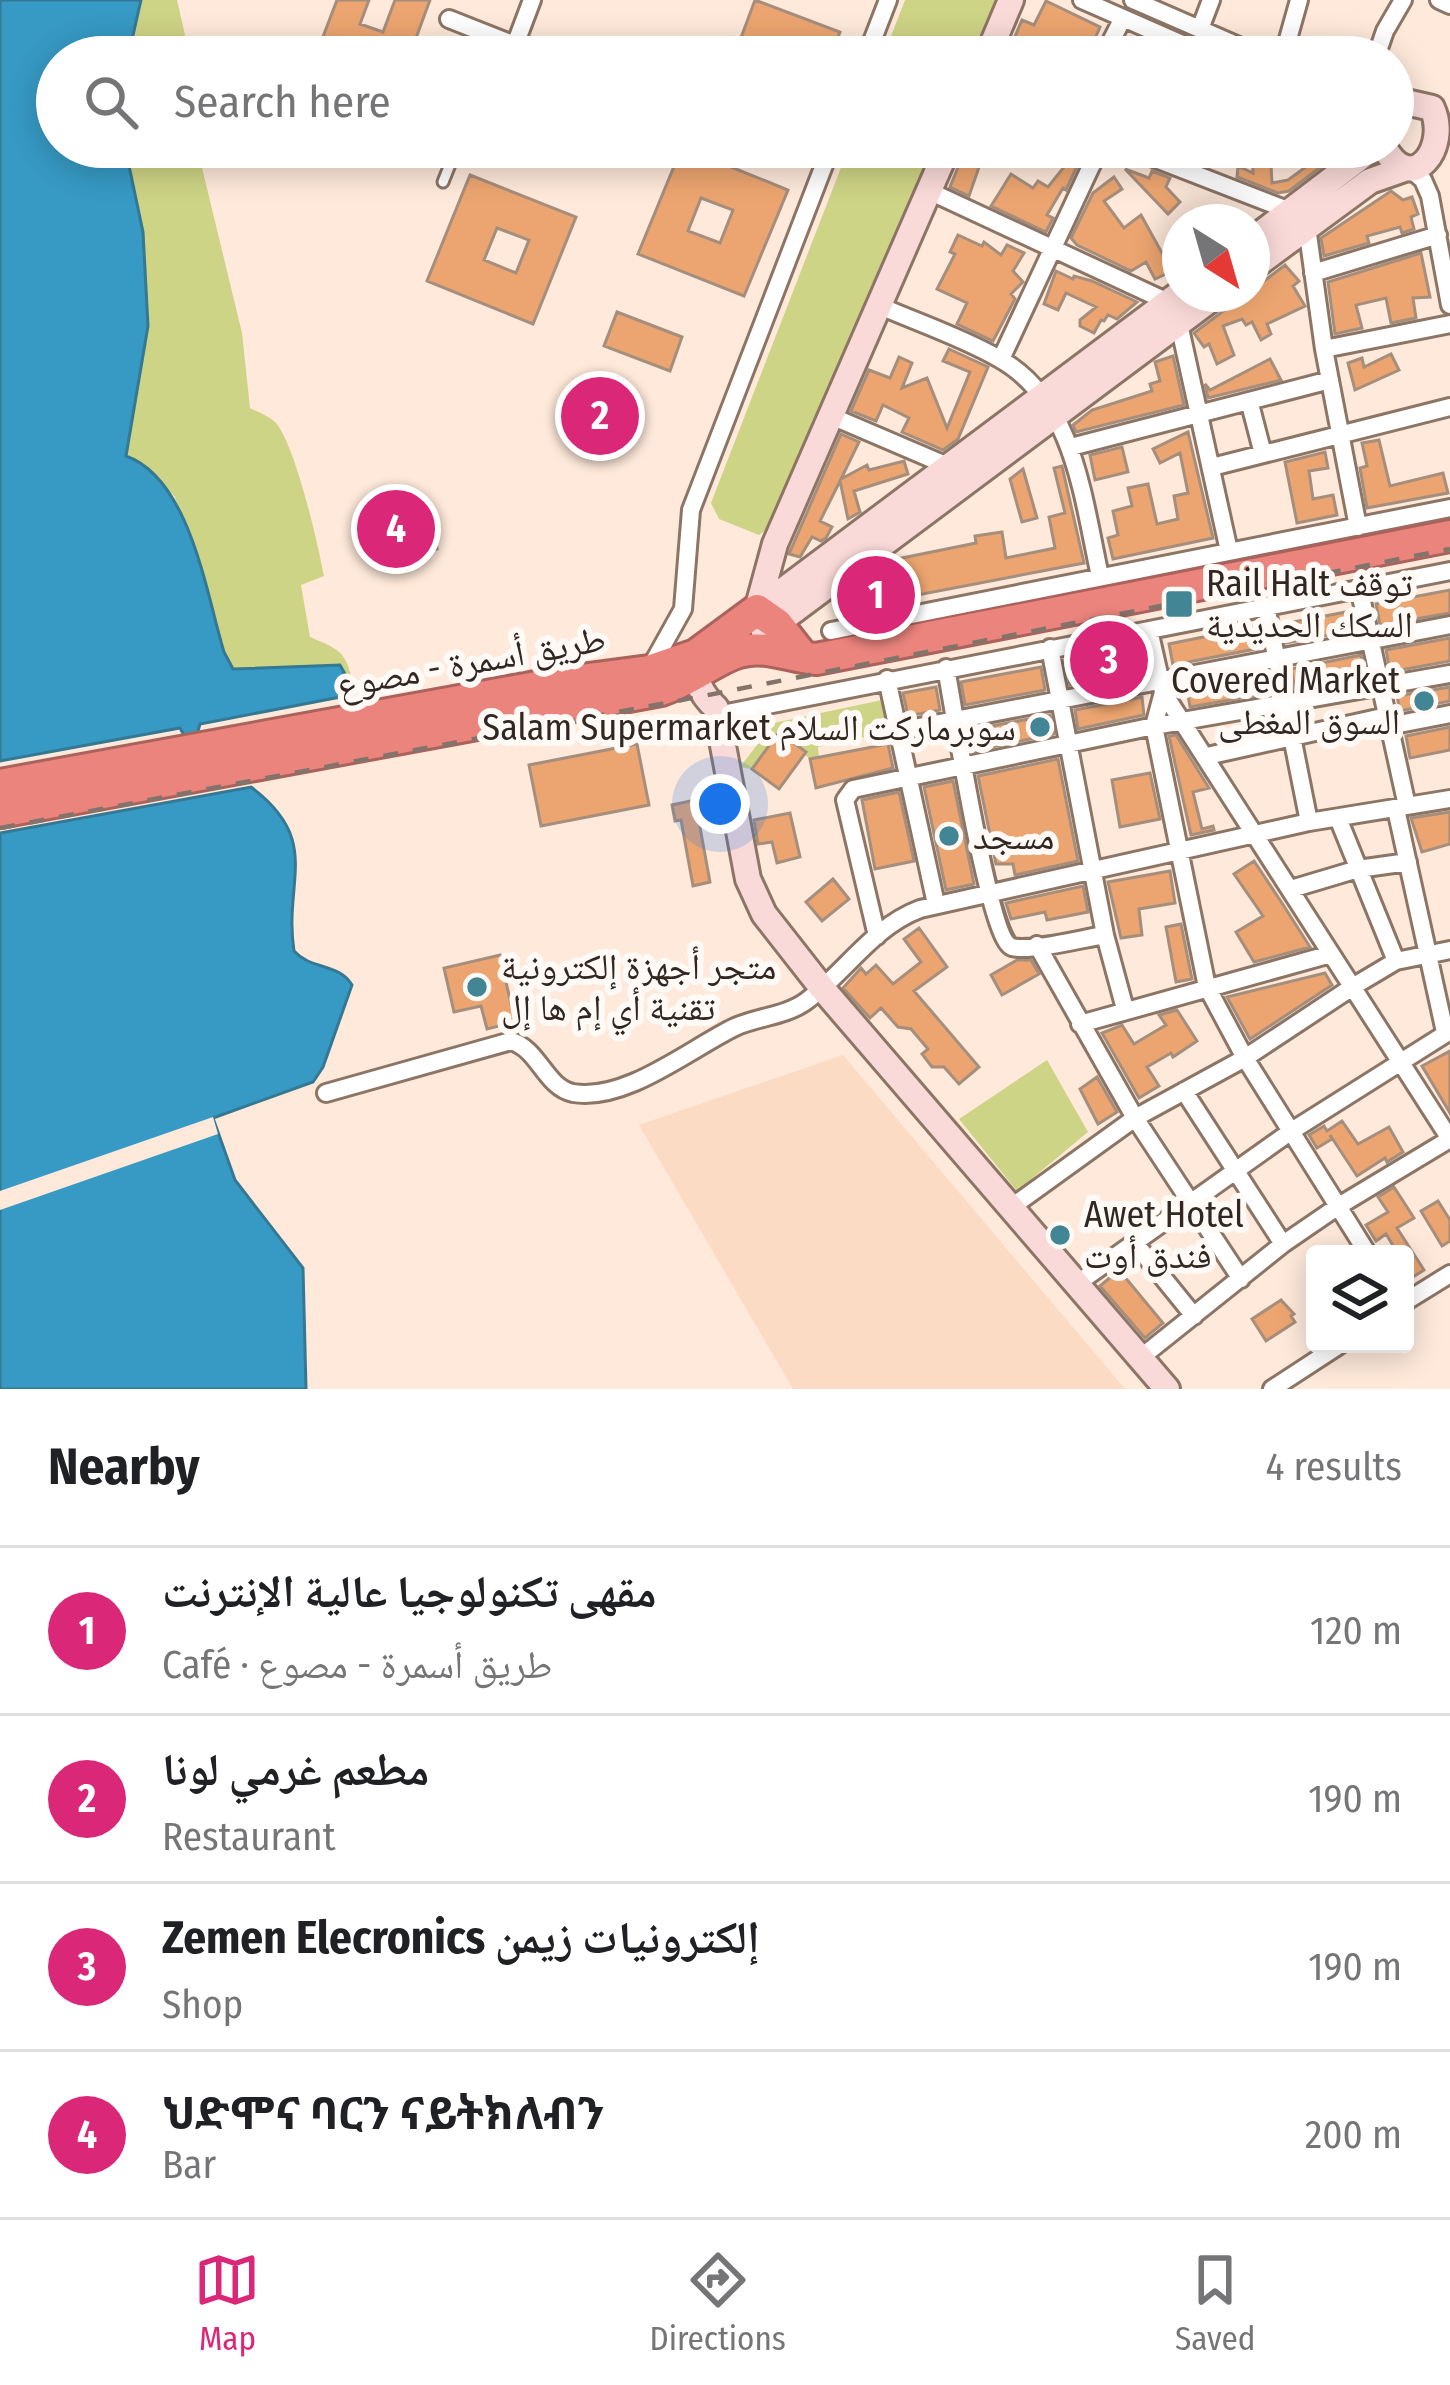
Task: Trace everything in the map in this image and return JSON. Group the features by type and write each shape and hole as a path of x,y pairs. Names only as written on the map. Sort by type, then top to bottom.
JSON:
{"highway":[{"path":"0,785 259,751 560,696 661,690 710,663 773,651 816,658 1450,536"},
{"name":"طريق أسمرة - مصوع","path":"560,696 649,671 710,663 767,617"},
{"path":"767,617 803,657"},
{"path":"0,812 259,751"}],"street":[{"path":"509,36 532,0"},
{"path":"874,36 888,0"},
{"path":"995,36 1011,0"},
{"path":"1082,0 1164,36"},
{"path":"1133,0 1216,36"},
{"path":"1200,29 1211,0"},
{"path":"1289,36 1298,0"},
{"path":"1384,36 1403,0"},
{"path":"1439,0 1450,5"},
{"path":"1114,36 1123,18"},
{"path":"449,19 481,36"},
{"path":"1414,104 1450,92"},
{"path":"1424,104 1439,113 1447,142 1430,196"},
{"path":"1414,167 1432,164 1447,142"},
{"path":"649,671 683,609 691,510 824,168"},
{"path":"767,617 775,544 939,168"},
{"path":"1001,359 1090,168"},
{"path":"1178,168 1299,219"},
{"path":"1270,249 1352,168"},
{"path":"1270,232 1370,181 1408,168 1424,181 1430,196 1442,240 1450,305"},
{"path":"929,190 1162,299"},
{"path":"1299,219 1358,526"},
{"path":"1313,273 1442,240"},
{"path":"880,306 1001,359 1048,408 1071,447 1100,576"},
{"path":"767,617 1168,312"},
{"path":"1177,312 1229,551"},
{"path":"1324,350 1450,324"},
{"path":"1071,447 1330,380"},
{"path":"1250,404 1263,454"},
{"path":"1212,467 1450,407"},
{"path":"767,617 948,466 1048,408"},
{"path":"831,416 948,466"},
{"path":"831,631 1450,508"},
{"path":"717,711 1450,571"},
{"path":"1075,1285 1290,1132 1448,1031 1408,862 1388,721 1359,588"},
{"path":"1266,606 1309,822"},
{"path":"898,731 1161,686 1277,658 1450,626"},
{"path":"1139,1359 1283,1244 1450,1139 1161,686 1149,630"},
{"path":"1050,648 1105,935 1125,1010"},
{"path":"710,663 703,696 717,711 755,900 822,988 1167,1389"},
{"path":"946,668 988,893 1005,942 1012,947 1105,935"},
{"path":"877,936 845,800 853,788 1183,721 1450,674"},
{"path":"887,679 935,904"},
{"path":"1161,686 1154,727 1207,987 1244,1058 1362,1245"},
{"path":"1207,756 1388,721 1450,714"},
{"path":"326,1093 511,1041 522,1044 556,1084 570,1093 587,1093 655,1073 732,1029 803,1004 908,913 1309,822 1450,799"},
{"path":"1338,818 1396,961"},
{"path":"1291,889 1358,869 1408,862"},
{"path":"1036,945 1136,1118 1240,1279"},
{"path":"1012,1206 1136,1118 1244,1058 1396,961 1450,950"},
{"path":"1080,1024 1331,954"},
{"path":"1184,1091 1283,1244"},
{"path":"1133,1242 1194,1316"},
{"path":"1414,1296 1450,1274"},
{"path":"1272,1389 1327,1353"}],"lane":[{"path":"443,182 449,168"}],"shaded area":[{"path":"843,1055 1125,1389 793,1389 639,1125"}],"green space":[{"path":"141,0 177,0 185,36 133,36"},
{"path":"905,0 996,0 981,36 891,36"},
{"path":"129,168 202,168 242,333 250,408 273,420 283,433 317,541 324,576 301,585 310,637 343,656 356,692 351,695 340,665 234,669 224,652 175,497 142,464 126,456 148,326 143,232"},
{"path":"841,168 924,168 769,528 759,535 719,519 711,503"},
{"path":"882,700 889,732 818,747 819,757 810,759 779,733 752,769 740,767 774,723"},
{"path":"1047,1060 1088,1132 1017,1191 959,1119"}],"water":[{"path":"0,0 141,0 133,36 36,36 36,168 129,168 143,232 148,326 126,456 166,488 180,513 233,669 340,665 351,695 200,724 196,738 186,739 180,728 0,761"},
{"path":"251,787 287,826 293,844 294,951 340,973 352,985 323,1067 313,1082 213,1118 235,1180 303,1268 306,1389 0,1389 0,833"}],"pier":[{"path":"213,1117 218,1134 0,1210 0,1191"}],"building":[{"path":"337,0 369,0 360,24 383,32 395,0 430,0 417,36 323,36"},
{"path":"755,0 840,32 838,36 742,36"},
{"path":"1046,1 1100,27 1096,36 1015,36 1022,20 1034,25"},
{"path":"673,168 734,168 788,190 744,296 638,254","holes":["701,198 733,210 720,243 688,231"]},
{"path":"958,168 979,168 969,196 950,187"},
{"path":"1063,168 1076,168 1047,215 1053,218 1046,232 991,206 1011,174 1033,188 1038,181 1048,187"},
{"path":"1238,168 1253,173 1253,168 1271,168 1272,183 1288,180 1304,168 1319,168 1289,191 1278,193 1237,177"},
{"path":"1125,169 1149,178 1152,171 1170,178 1166,187 1180,202 1162,208"},
{"path":"470,175 576,217 533,324 427,281","holes":["497,228 529,240 516,273 484,260"]},
{"path":"1114,177 1122,189 1104,201 1124,228 1141,215 1162,253 1162,276 1155,279 1146,262 1131,271 1071,238 1093,193"},
{"path":"1391,191 1403,200 1412,197 1418,214 1411,217 1414,229 1402,233 1400,227 1367,236 1369,243 1324,256 1321,238"},
{"path":"958,235 982,246 984,242 1001,255 1007,245 1024,253 1013,271 1023,282 1011,294 1015,299 993,341 957,324 967,303 937,289 955,254 950,252"},
{"path":"1421,253 1430,297 1413,298 1416,318 1391,323 1386,298 1356,305 1362,328 1335,334 1328,282"},
{"path":"1285,265 1299,281 1293,286 1305,306 1267,324 1271,334 1261,340 1252,322 1246,325 1242,319 1223,326 1234,355 1217,364 1209,344 1204,347 1194,333 1222,312 1270,312 1270,276"},
{"path":"1056,271 1137,302 1117,319 1108,315 1101,320 1094,333 1080,326 1080,320 1096,307 1066,293 1058,310 1044,304"},
{"path":"617,312 682,337 670,371 604,346"},
{"path":"949,349 988,367 958,439 943,450 902,432 909,418 883,405 876,421 851,411 869,370 890,378 899,357 912,363 902,388 927,378 947,428 970,372 943,361"},
{"path":"1391,354 1399,370 1355,390 1348,363 1362,358 1364,367"},
{"path":"1173,356 1184,405 1076,432 1073,425 1092,410 1152,391 1150,384 1160,381 1155,362"},
{"path":"1270,359 1281,380 1208,398 1205,384 1210,390"},
{"path":"617,397 620,415 606,431 589,434 577,426 573,404"},
{"path":"1188,432 1213,538 1113,559 1108,538 1118,535 1113,511 1132,506 1128,488 1148,484 1157,524 1178,519 1174,496 1188,493 1180,453 1160,463 1153,449"},
{"path":"841,434 859,442 841,479 867,465 869,470 904,461 908,474 854,491 860,512 848,519 840,481 820,521 832,527 826,538 812,537 800,557 789,554"},
{"path":"1379,440 1390,486 1443,473 1448,493 1367,508 1360,468 1367,466 1362,443"},
{"path":"1122,447 1128,472 1095,480 1090,455"},
{"path":"1325,452 1328,468 1309,471 1313,499 1333,495 1337,515 1297,523 1285,462"},
{"path":"1062,466 1084,563 839,610 837,599 851,588 905,577 902,558 976,543 975,536 1002,532 1006,558 1055,548 1049,517 1065,513 1054,468"},
{"path":"1023,469 1037,518 1022,522 1010,479"},
{"path":"433,521 437,549 384,556 380,529"},
{"path":"1450,590 1450,613 1380,625 1376,604"},
{"path":"1351,611 1355,630 1286,643 1283,624"},
{"path":"1257,626 1261,648 1173,665 1169,644"},
{"path":"1450,638 1450,661 1390,672 1386,650"},
{"path":"1122,651 1127,674 1070,685 1066,662"},
{"path":"1361,655 1365,676 1295,688 1291,669"},
{"path":"1041,667 1045,690 965,705 961,682"},
{"path":"1266,673 1270,693 1190,707 1187,689"},
{"path":"936,687 940,710 908,716 903,693"},
{"path":"1450,687 1450,701 1400,711 1397,696"},
{"path":"1142,697 1144,715 1078,729 1075,710"},
{"path":"1050,715 1054,734 973,751 970,730"},
{"name":"Covered Market السوق المغطى","path":"1450,727 1450,750 1410,758 1406,736"},
{"path":"779,732 806,752 779,789 752,769"},
{"path":"1176,735 1209,788 1193,792 1202,829 1213,826 1214,830 1191,835 1169,736"},
{"path":"637,744 649,805 541,826 529,765"},
{"path":"888,744 893,768 816,788 810,759"},
{"path":"1058,759 1078,861 1015,875 1013,864 996,864 978,776"},
{"path":"1150,773 1160,819 1120,827 1112,780"},
{"name":"مسجد","path":"953,781 974,884 946,890 924,787"},
{"path":"899,792 914,861 875,869 862,800"},
{"path":"695,800 710,882 693,886 681,820 675,821 672,805"},
{"path":"1450,812 1450,844 1422,852 1411,818"},
{"path":"790,813 800,857 777,863 772,842 758,844 754,820"},
{"path":"1254,861 1310,947 1254,962 1236,932 1263,916 1234,874"},
{"path":"1170,871 1175,903 1139,909 1142,935 1121,938 1108,882"},
{"path":"833,879 849,899 822,921 806,902"},
{"path":"1083,886 1088,912 1047,920 1045,912 1011,919 1006,903"},
{"path":"1181,924 1192,979 1176,982 1166,927"},
{"path":"919,928 947,967 914,991 979,1067 959,1084 944,1067 932,1067 922,1054 928,1049 911,1029 898,1027 881,1008 870,1018 843,988 861,968 866,974 876,965 893,984 921,962 904,939"},
{"name":"متجر أجهزة إلكترونية تقنية أي إم ها إل","path":"500,955 515,1022 487,1029 481,1006 454,1012 444,968"},
{"path":"1017,960 1031,960 1039,974 1002,995 991,975"},
{"path":"1325,973 1332,985 1250,1039 1227,997"},
{"path":"1177,1010 1197,1041 1147,1067 1159,1086 1139,1098 1102,1033 1122,1025 1134,1044 1166,1025 1159,1015"},
{"path":"1450,1051 1450,1113 1422,1066"},
{"path":"1097,1077 1117,1112 1098,1124 1080,1089"},
{"path":"1342,1121 1358,1144 1389,1127 1403,1152 1357,1176 1330,1135 1332,1139 1317,1148 1309,1135"},
{"path":"1394,1187 1414,1218 1397,1228 1408,1245 1393,1245 1386,1234 1376,1241 1366,1225 1388,1212 1378,1197"},
{"path":"1438,1201 1450,1220 1450,1241 1442,1246 1421,1211"},
{"path":"1414,1254 1424,1270 1414,1276"},
{"path":"1119,1270 1163,1323 1145,1338 1100,1286"},
{"path":"1281,1300 1295,1322 1266,1341 1252,1319"}],"railway":[{"path":"0,828 1450,549"}],"place":[{"name":"مطعم غرمي لونا","path":"600,416"},
{"name":"ህድሞና ባርን ናይትክለብን","path":"396,529"},
{"name":"مقهى تكنولوجيا عالية الإنترنت","path":"876,595"},
{"name":"Rail Halt توقف السكك الحديدية","path":"1179,604"},
{"name":"Zemen Elecronics إلكترونيات زيمن","path":"1109,660"},
{"name":"Covered Market السوق المغطى","path":"1424,701"},
{"name":"Salam Supermarket سوبرماركت السلام","path":"1040,727"},
{"name":"مسجد","path":"949,836"},
{"name":"متجر أجهزة إلكترونية تقنية أي إم ها إل","path":"477,987"},
{"name":"Awet Hotel فندق أوت","path":"1060,1235"}]}
